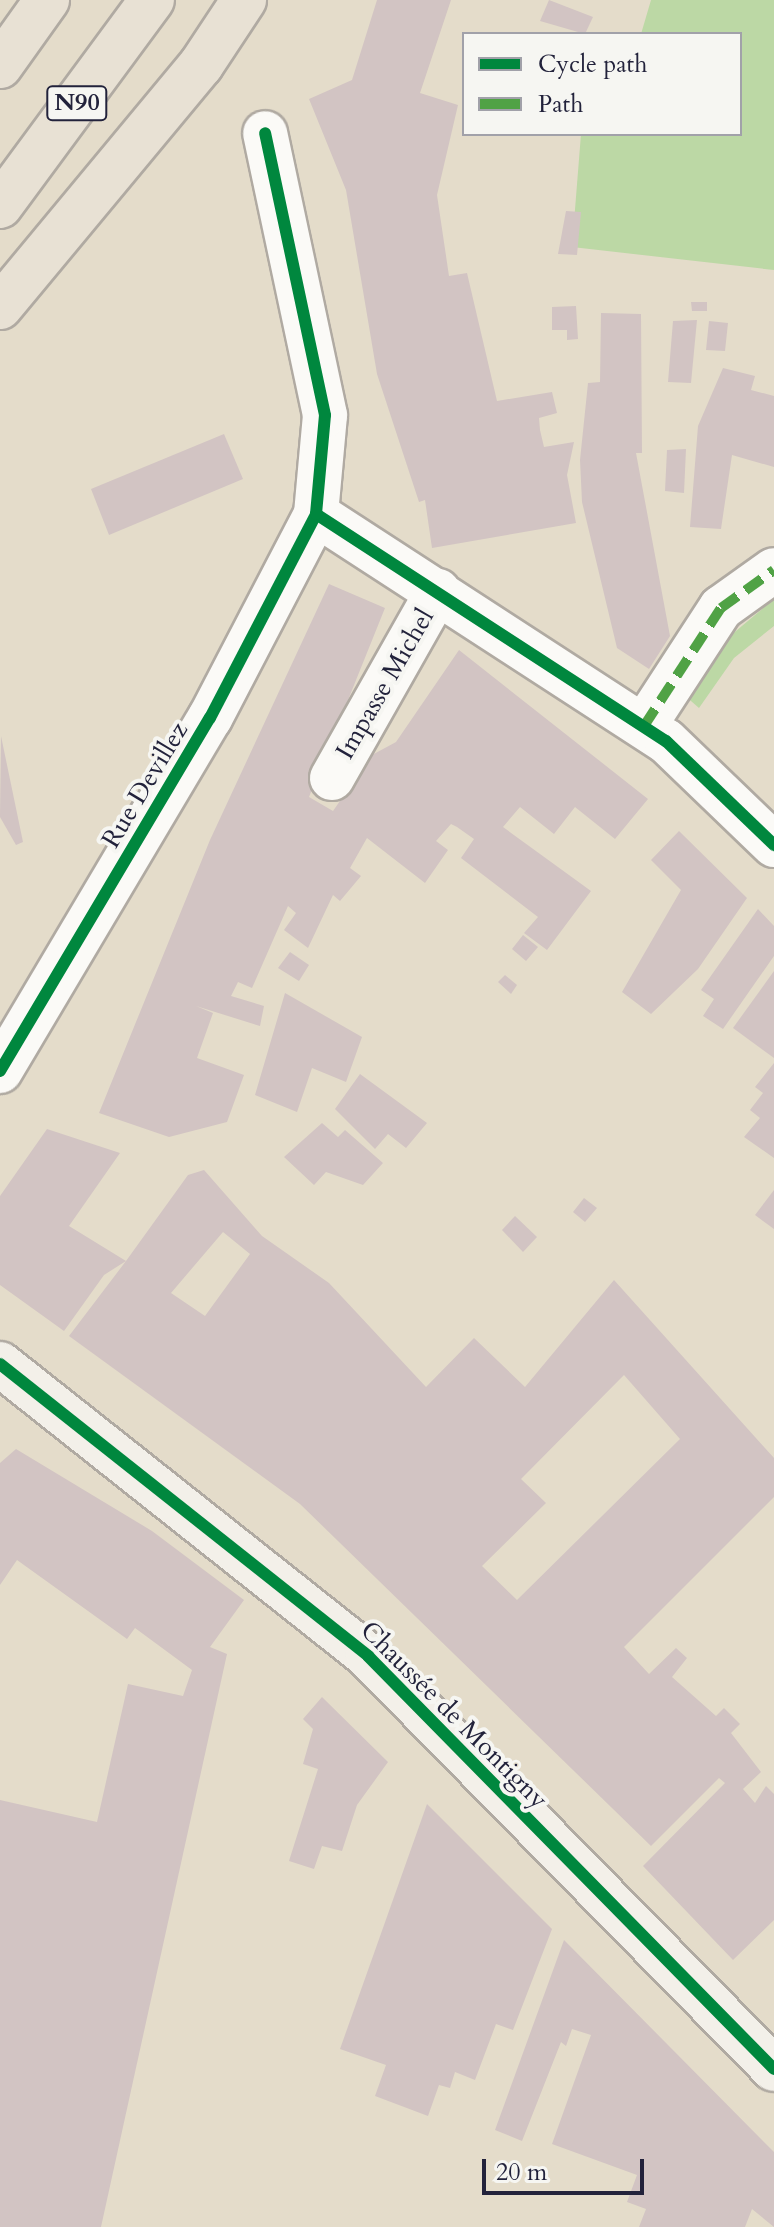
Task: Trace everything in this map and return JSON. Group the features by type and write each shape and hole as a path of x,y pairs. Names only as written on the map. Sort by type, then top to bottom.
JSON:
{"highway":[{"path":"0,66 47,0"},
{"name":"N90","path":"0,206 152,0"},
{"path":"0,307 201,65 244,0"}],"main road":[{"name":"Chaussée de Montigny","path":"0,1364 368,1656 774,2069"}],"street":[{"name":"Rue Devillez","path":"0,1071 210,718 316,514 325,415 265,133"},
{"path":"316,514 644,726 774,845"},
{"path":"644,726 721,608 774,570"},
{"name":"Impasse Michel","path":"332,778 438,591"}],"green space":[{"path":"651,0 774,0 774,270 572,247 581,136 742,136 742,32 642,32"},
{"path":"774,599 774,626 734,658 699,708 683,694 730,636"}],"building":[{"path":"377,0 451,0 420,93 458,105 437,195 449,276 467,273 497,401 552,392 557,413 539,418 540,430 544,447 574,442 567,475 576,523 432,548 425,500 419,502 377,374 346,190 309,99 352,80"},
{"path":"549,0 593,17 586,32 540,21"},
{"path":"566,211 581,212 577,255 558,254"},
{"path":"691,302 707,302 707,311 692,311"},
{"path":"576,306 578,339 567,340 567,330 552,330 552,307"},
{"path":"601,313 641,314 642,453 636,453 670,636 649,669 617,648 582,502 580,460 588,383 600,382"},
{"path":"697,320 691,383 668,382 673,321"},
{"path":"709,321 728,323 725,351 706,350"},
{"path":"723,368 755,376 751,390 774,396 774,467 732,455 721,529 690,527 698,426"},
{"path":"224,434 243,479 109,535 91,489"},
{"path":"686,449 684,493 665,491 667,450"},
{"path":"329,584 385,608 309,797 333,811 372,755 396,742 459,650 648,799 615,839 575,807 554,834 520,807 503,827 591,891 547,950 524,933 538,917 461,858 474,839 457,827 451,824 436,841 448,850 425,883 367,838 350,868 361,876 340,901 333,895 308,948 284,930 296,913 288,906 252,988 238,982 231,996 264,1006 260,1026 196,1006 213,1013 197,1058 244,1075 227,1122 169,1137 99,1113 210,840"},
{"path":"1,736 23,842 16,845 0,817"},
{"path":"679,831 747,898 698,969 651,1014 622,992 681,890 651,860"},
{"path":"758,909 774,926 774,956 723,1029 703,1016 714,999 701,990"},
{"path":"523,935 538,947 526,961 512,949"},
{"path":"290,952 309,965 299,981 278,968"},
{"path":"774,971 774,1058 733,1028"},
{"path":"505,975 517,985 511,994 498,982"},
{"path":"285,993 362,1037 346,1082 312,1068 297,1112 255,1095"},
{"path":"774,1063 774,1158 744,1137 760,1118 750,1110 763,1093 755,1087"},
{"path":"360,1074 427,1123 406,1148 388,1134 375,1149 335,1109"},
{"path":"322,1123 338,1137 345,1130 383,1163 363,1185 326,1172 314,1185 284,1157"},
{"path":"47,1129 120,1153 69,1226 126,1261 104,1275 64,1331 0,1285 0,1196"},
{"path":"204,1170 262,1236 329,1283 426,1387 474,1338 525,1387 614,1280 774,1458 774,1497 624,1647 649,1674 676,1648 687,1658 672,1677 716,1716 724,1708 740,1724 731,1733 761,1772 743,1789 755,1803 766,1786 774,1794 774,1920 733,1960 643,1866 725,1783 719,1778 651,1846 300,1504 69,1336 188,1175","holes":["223,1232 250,1254 205,1316 171,1293","624,1375 680,1439 517,1600 482,1566 546,1503 521,1479"]},
{"path":"774,1190 774,1229 755,1215"},
{"path":"584,1198 597,1208 585,1222 573,1212"},
{"path":"515,1216 537,1237 523,1252 502,1230"},
{"path":"16,1449 152,1531 244,1600 210,1647 227,1654 101,2227 0,2227 0,1800 97,1822 128,1684 183,1696 192,1670 135,1628 127,1639 17,1560 0,1585 0,1463"},
{"path":"322,1697 388,1762 357,1805 342,1851 322,1846 314,1869 289,1861 318,1769 303,1764 313,1729 303,1719"},
{"path":"427,1804 552,1929 513,2030 496,2024 475,2080 455,2072 450,2088 439,2085 428,2116 375,2096 386,2065 340,2049"},
{"path":"564,1940 774,2152 774,2227 752,2209 745,2227 639,2227 646,2209 627,2202 637,2175 552,2144 591,2035 572,2029 566,2046 561,2042 522,2141 495,2130"}],"marked path":[{"path":"644,726 721,608 774,570"}],"cycle path":[{"path":"0,1071 210,718 316,514 325,415 265,133"},
{"path":"316,514 666,741 774,845"},
{"path":"0,1364 368,1656 774,2069"}]}
